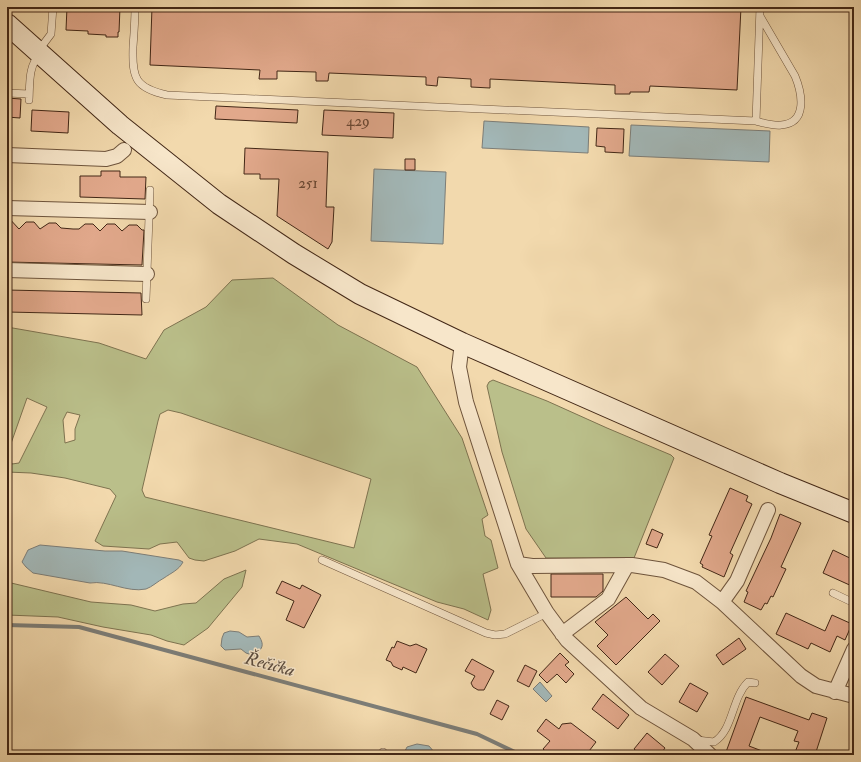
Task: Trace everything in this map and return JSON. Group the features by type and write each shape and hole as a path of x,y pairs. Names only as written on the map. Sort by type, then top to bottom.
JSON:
{"street":[{"path":"7,24 39,53 130,144 294,254 360,294 462,343 780,483 854,513"},
{"path":"7,155 106,159 117,156 130,144"},
{"path":"7,208 150,212"},
{"path":"7,270 147,274"},
{"path":"462,343 459,367 466,402 518,564 566,640 641,708 693,740 710,755"},
{"path":"722,602 737,581 768,510"},
{"path":"518,564 532,566 646,566 677,574 696,582 722,602 801,676 816,686 854,696"},
{"path":"562,634 608,599 628,565"},
{"path":"835,692 854,649"}],"lane":[{"path":"7,93 29,97 32,66 34,59 51,34 53,7"},
{"path":"135,7 133,63 135,75 137,80 148,89 167,95 756,121 775,125 788,124 797,116 802,102 799,85 760,16"},
{"path":"756,121 760,7"},
{"path":"146,299 150,190"},
{"path":"322,560 486,633 495,635 505,634 548,613"},
{"path":"833,593 854,603"},
{"path":"693,740 714,742 721,738 738,694 748,682 755,683"}],"green space":[{"path":"273,278 338,325 417,367 462,438 488,515 482,519 485,536 491,540 498,568 483,574 491,610 488,620 464,609 437,602 297,544 259,539 235,551 204,561 189,558 177,542 160,544 149,549 103,546 95,541 116,496 110,489 65,478 31,473 7,472 7,327 99,343 146,359 164,330 206,307 232,280","holes":["27,398 47,407 19,463 12,464 8,452","168,410 181,413 371,479 354,548 145,497 142,490 160,414","67,412 80,415 75,429 75,440 65,443 63,420"]},
{"path":"493,380 547,401 671,455 674,458 634,558 546,558 526,529 502,452 487,386 489,382"},
{"path":"246,570 242,587 208,628 184,645 151,635 103,627 58,617 7,615 7,582 91,602 131,605 155,611 183,604 196,603 224,579"}],"shaded area":[{"path":"484,121 589,127 588,153 482,148"},
{"path":"631,125 770,131 769,162 629,156"},
{"path":"374,169 446,172 443,244 371,241"},
{"path":"40,545 105,551 122,551 179,560 183,562 175,571 148,588 139,590 104,583 90,583 33,573 22,562 28,550"},
{"path":"230,631 239,632 247,637 259,636 262,642 261,649 255,656 246,653 241,649 225,650 221,646 222,638 224,633"},
{"path":"540,682 552,696 546,702 533,689"},
{"path":"417,744 429,746 435,755 403,755 407,747"}],"building":[{"path":"67,7 120,7 118,37 88,34 88,31 66,30"},
{"path":"152,7 741,7 737,90 650,86 649,92 615,94 615,85 490,79 490,88 471,87 471,79 438,77 437,86 426,85 426,77 329,73 328,81 316,81 316,72 277,71 277,79 259,79 260,70 150,65"},
{"path":"7,98 21,99 20,118 7,117"},
{"path":"216,106 298,110 297,123 215,119"},
{"path":"32,110 69,112 68,133 31,131"},
{"path":"324,110 394,113 393,138 322,135"},
{"path":"597,128 624,129 623,153 605,152 605,147 596,146"},
{"path":"245,148 328,152 326,207 334,207 332,242 328,249 277,216 279,179 260,179 260,174 244,174"},
{"path":"405,159 415,159 415,170 405,170"},
{"path":"101,171 120,171 120,177 146,177 145,199 80,197 80,176 101,176"},
{"path":"7,216 19,229 26,222 34,222 40,229 49,223 56,223 61,228 73,229 79,229 85,224 93,224 100,231 107,224 115,224 122,231 129,225 137,225 144,230 142,265 7,262"},
{"path":"7,290 141,293 142,315 7,312"},
{"path":"730,488 748,496 746,501 752,504 730,553 733,555 724,577 702,567 703,565 700,563 712,536 709,535"},
{"path":"780,514 801,523 781,567 786,569 773,597 771,596 767,604 765,603 761,610 744,602 748,592 746,591 771,538"},
{"path":"652,529 663,534 657,548 646,544"},
{"path":"833,550 854,560 854,587 823,573"},
{"path":"551,574 603,574 603,591 596,597 551,597"},
{"path":"282,581 300,589 302,585 321,595 304,628 286,620 294,601 276,593"},
{"path":"626,597 648,619 653,614 660,621 616,665 597,646 608,635 595,622"},
{"path":"786,613 825,631 832,615 852,624 845,640 837,636 830,652 811,643 808,649 776,634"},
{"path":"739,638 746,649 723,665 716,655"},
{"path":"397,641 410,646 416,644 427,649 416,673 403,667 402,670 393,666 391,662 386,660 392,647 394,648"},
{"path":"560,653 569,662 565,665 574,674 566,683 557,674 547,683 539,675"},
{"path":"665,654 679,666 662,685 648,672"},
{"path":"472,659 494,671 484,690 478,690 473,687 471,683 475,676 465,671"},
{"path":"525,665 537,671 529,687 517,681"},
{"path":"690,683 708,693 697,712 679,702"},
{"path":"603,694 629,715 618,729 592,709"},
{"path":"746,697 809,720 812,713 827,718 815,755 794,755 799,742 794,741 798,731 760,717 749,746 770,754 733,755 726,752"},
{"path":"497,700 509,706 502,720 490,714"},
{"path":"546,719 559,729 562,724 571,723 596,742 586,755 550,755 543,749 550,741 537,731"},
{"path":"647,733 665,748 660,755 641,755 634,749"}],"waterway":[{"name":"Řečička","path":"7,625 79,627 477,734 521,755"}]}
